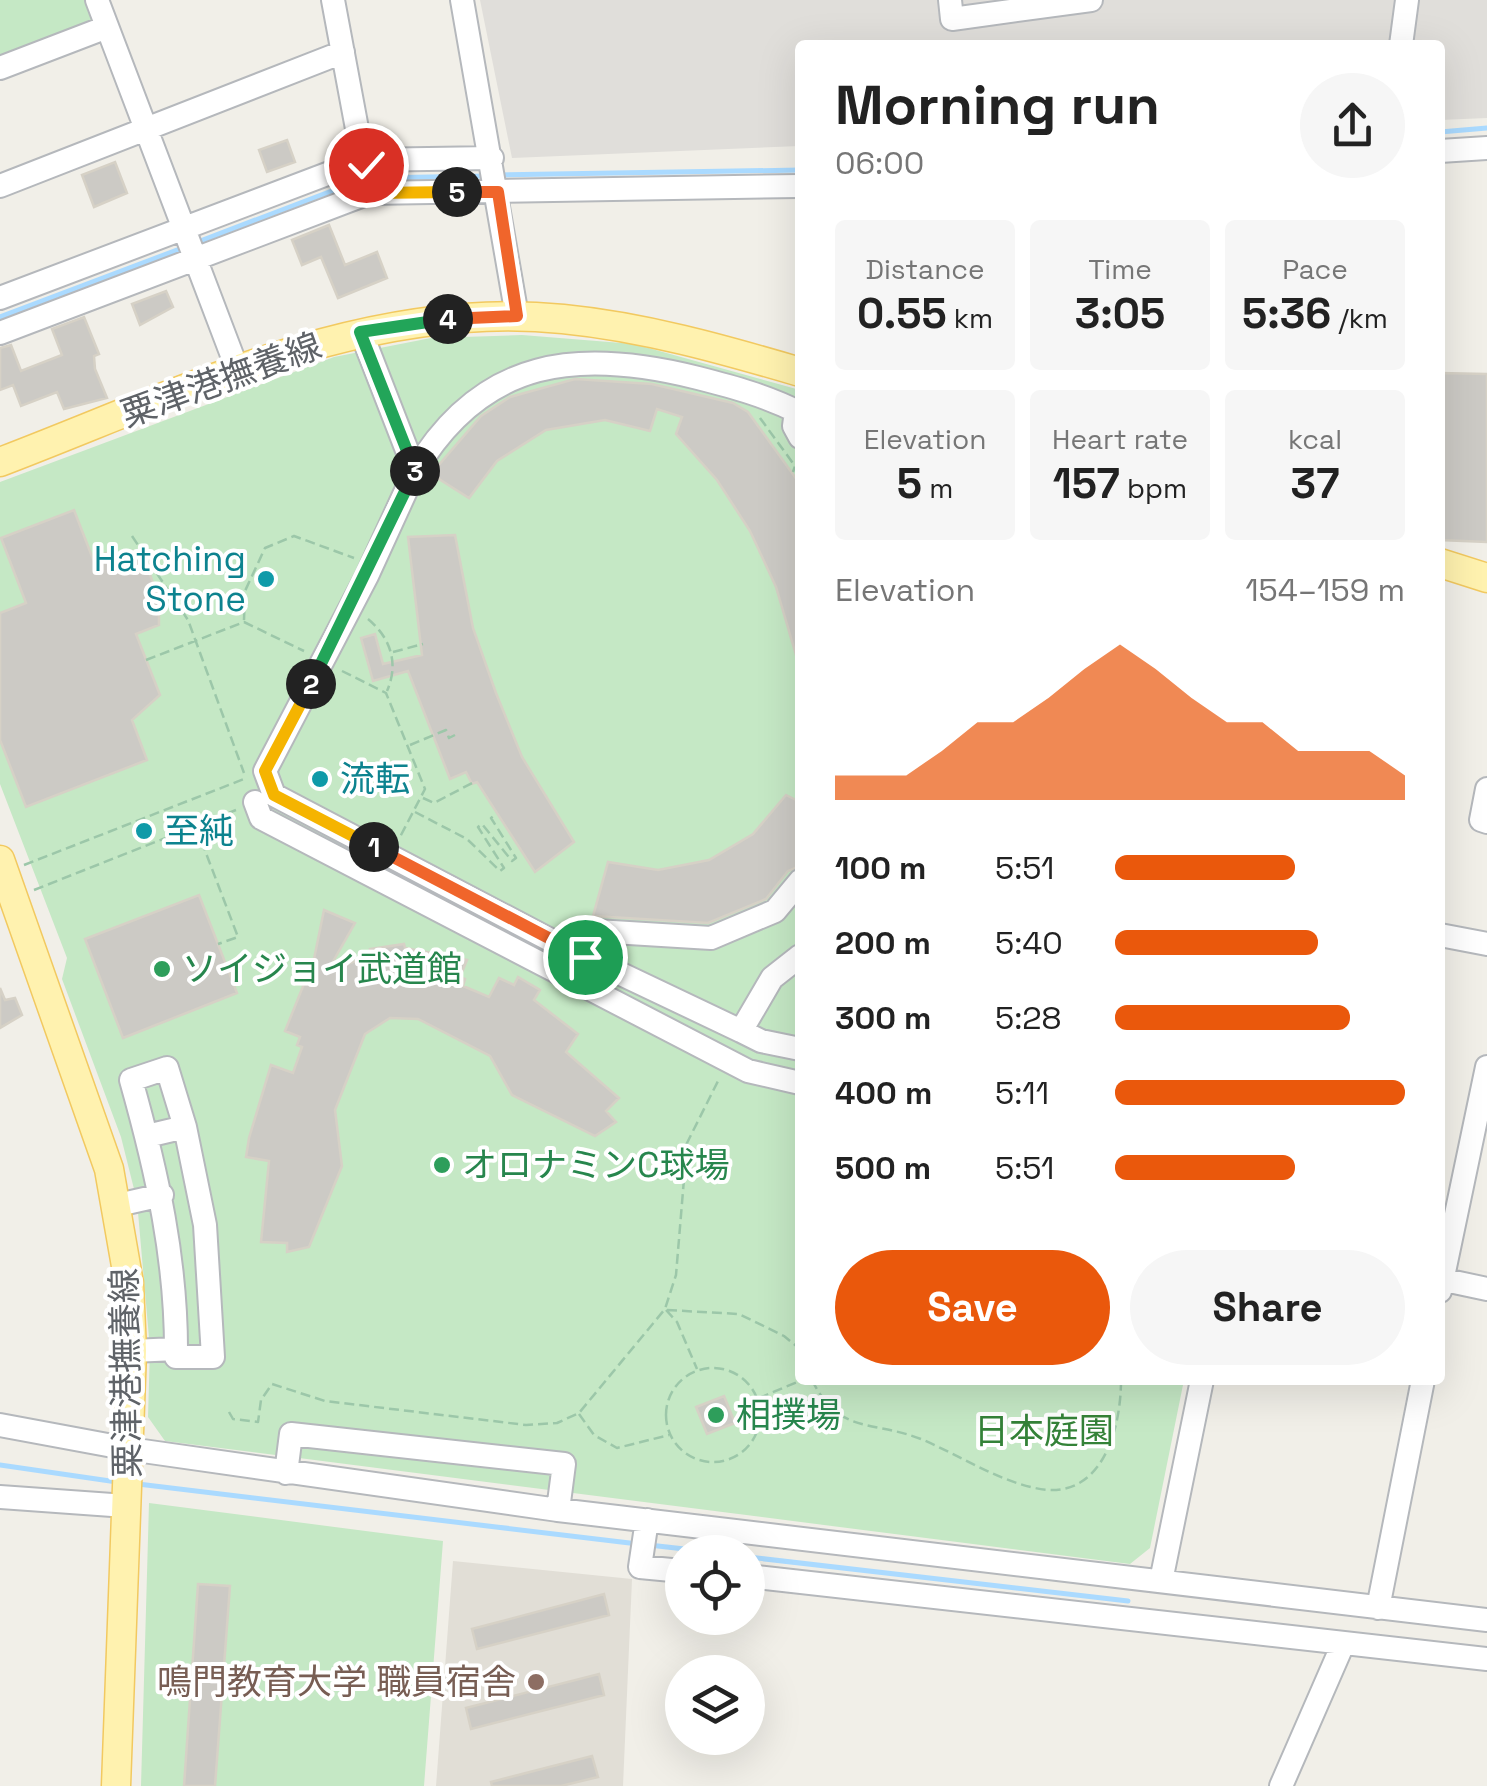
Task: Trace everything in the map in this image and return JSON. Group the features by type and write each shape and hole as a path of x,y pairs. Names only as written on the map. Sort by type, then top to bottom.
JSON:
{"main road":[{"name":"粟津港撫養線","path":"0,462 238,371 360,332 437,320 517,316 638,328 795,371"},
{"path":"1445,565 1487,578"},
{"name":"粟津港撫養線","path":"6,863 99,1134 118,1206 132,1350 116,1786"}],"street":[{"path":"97,0 238,371"},
{"path":"333,0 367,176"},
{"path":"462,0 498,188 517,316"},
{"path":"950,0 952,20 1091,0"},
{"path":"1402,40 1407,0"},
{"path":"0,68 107,27"},
{"path":"0,186 343,52"},
{"path":"1445,151 1487,148"},
{"path":"0,298 184,230 367,176 492,160"},
{"path":"0,333 195,258 367,176 498,188 795,186"},
{"path":"360,332 415,471"},
{"path":"795,411 759,394 647,365 606,360 564,364 524,376 470,406 440,435 415,471 372,565 265,771 274,795 585,957 741,1031 795,1047"},
{"path":"1487,789 1481,820 1487,822"},
{"path":"256,802 262,818 748,1071 795,1082"},
{"path":"585,957 596,931 710,938 775,911 795,887"},
{"path":"1445,936 1487,944"},
{"path":"741,1031 772,978 795,960"},
{"path":"1445,1267 1482,1116 1487,1067"},
{"path":"168,1068 185,1126 204,1225 213,1357 176,1356 174,1284 162,1195 147,1136 131,1080 168,1068"},
{"path":"147,1136 185,1126"},
{"path":"118,1206 162,1195"},
{"path":"1445,1283 1487,1288"},
{"path":"132,1350 176,1349"},
{"path":"1161,1582 1201,1385"},
{"path":"1378,1608 1421,1385"},
{"path":"0,1426 129,1459 286,1473 558,1510 646,1527 1487,1620"},
{"path":"286,1473 291,1434 564,1464 558,1510"},
{"path":"0,1496 126,1503"},
{"path":"646,1527 640,1567 665,1569"},
{"path":"765,1578 1487,1659"},
{"path":"1281,1786 1343,1644"}],"path":[{"path":"752,409 795,466 793,472"},
{"path":"32,890 256,802 188,620 132,536"},
{"path":"244,622 245,590 265,548 294,536 372,565"},
{"path":"380,630 392,652 394,678 386,693"},
{"path":"392,652 423,644"},
{"path":"408,746 446,730 449,738 455,735"},
{"path":"6,863 246,778"},
{"path":"421,797 436,802 476,781"},
{"path":"414,812 467,839 500,871 504,868 478,827 482,824 512,861 516,858 491,818 495,814"},
{"path":"195,826 238,937 218,944"},
{"path":"229,1412 233,1419 258,1422 261,1400 272,1384 326,1401 526,1425 557,1423 579,1413 664,1309 676,1275 686,1142 728,1059"},
{"path":"664,1309 739,1314 795,1345"},
{"path":"664,1309 676,1322 697,1370"},
{"path":"697,1370 726,1370 740,1376 758,1398 759,1428 743,1452 731,1459 716,1462 689,1456 670,1434 666,1420 673,1391 697,1370"},
{"path":"758,1398 795,1383"},
{"path":"814,1385 824,1404 839,1416 920,1438 990,1473 1037,1489 1057,1489 1094,1474 1107,1458 1121,1402 1121,1385"},
{"path":"579,1413 594,1436 617,1448 629,1449 670,1434"}],"shaded area":[{"path":"480,0 1487,0 1487,118 1445,120 1445,40 795,40 795,146 512,158"},
{"name":"鳴門教育大学 職員宿舎","path":"453,1561 632,1579 623,1786 436,1786"}],"green space":[{"path":"0,0 88,0 97,22 0,57"},
{"name":"日本庭園","path":"522,335 634,344 795,389 795,1385 1183,1385 1150,1548 1130,1564 165,1441 148,1417 150,1349 137,1201 121,1137 62,979 67,958 0,784 0,482 334,357 431,338"},
{"path":"149,1503 443,1541 424,1786 141,1786"}],"building":[{"path":"287,140 295,162 267,172 259,150"},
{"path":"115,162 127,193 94,207 82,175"},
{"path":"329,225 345,265 377,252 387,278 338,298 321,257 302,265 292,240"},
{"path":"166,291 173,307 140,325 132,304"},
{"path":"84,317 99,354 94,356 95,369 107,398 64,409 57,392 21,406 13,385 0,390 0,348 11,345 21,371 62,355 52,329"},
{"path":"1445,373 1487,374 1487,542 1445,540"},
{"path":"575,379 652,384 733,403 748,412 795,477 795,652 776,587 750,531 717,480 676,434 682,417 657,409 650,431 605,420 546,430 497,461 469,498 431,474 481,416 510,397"},
{"path":"74,510 93,559 107,553 110,560 132,551 150,574 159,602 159,625 136,634 160,695 132,720 147,760 26,807 0,740 0,613 26,603 1,538"},
{"path":"455,535 473,628 496,693 522,757 574,842 535,872 477,782 472,784 466,772 450,779 408,671 373,681 361,638 375,634 383,664 422,655 408,537"},
{"path":"786,795 795,800 795,868 788,871 766,899 708,923 593,916 608,862 658,870 709,860 753,834"},
{"name":"ソイジョイ武道館","path":"199,895 237,993 123,1038 85,939"},
{"path":"324,910 355,923 327,972 371,955 370,949 404,944 405,948 467,960 460,977 465,979 463,986 489,997 499,978 514,985 518,977 540,990 534,1000 578,1034 566,1052 619,1098 606,1111 616,1122 595,1136 512,1095 490,1056 418,1019 390,1018 365,1034 335,1110 342,1166 309,1247 287,1252 287,1243 261,1242 269,1161 246,1157 249,1138 271,1065 293,1073 302,1047 297,1045 300,1037 285,1031 314,959"},
{"path":"0,988 5,1000 15,998 22,1015 0,1028"},
{"name":"相撲場","path":"724,1396 735,1423 707,1434 696,1407"},
{"path":"198,1584 230,1586 215,1786 184,1786"},
{"path":"604,1594 609,1615 477,1649 472,1629"},
{"path":"599,1674 604,1695 471,1729 466,1708"},
{"path":"592,1756 598,1777 561,1786 492,1786 491,1782"}],"waterway":[{"path":"1445,132 1487,128"},
{"path":"498,175 795,170"},
{"path":"373,178 487,176"},
{"path":"195,243 358,181"},
{"path":"0,317 185,247"},
{"path":"0,1465 117,1482"},
{"path":"138,1484 638,1544"},
{"path":"649,1545 665,1547"},
{"path":"765,1559 1128,1601"}],"place":[{"name":"Hatching Stone","path":"266,579"},
{"name":"流転","path":"320,779"},
{"name":"至純","path":"144,831"},
{"name":"ソイジョイ武道館","path":"162,969"},
{"name":"オロナミンC球場","path":"442,1165"},
{"name":"相撲場","path":"716,1415"},
{"name":"鳴門教育大学 職員宿舎","path":"536,1682"}],"route":[{"path":"366,165 369,193 498,192 517,316 437,320 360,332 415,471 367,576 265,771 274,795 585,957"}]}
